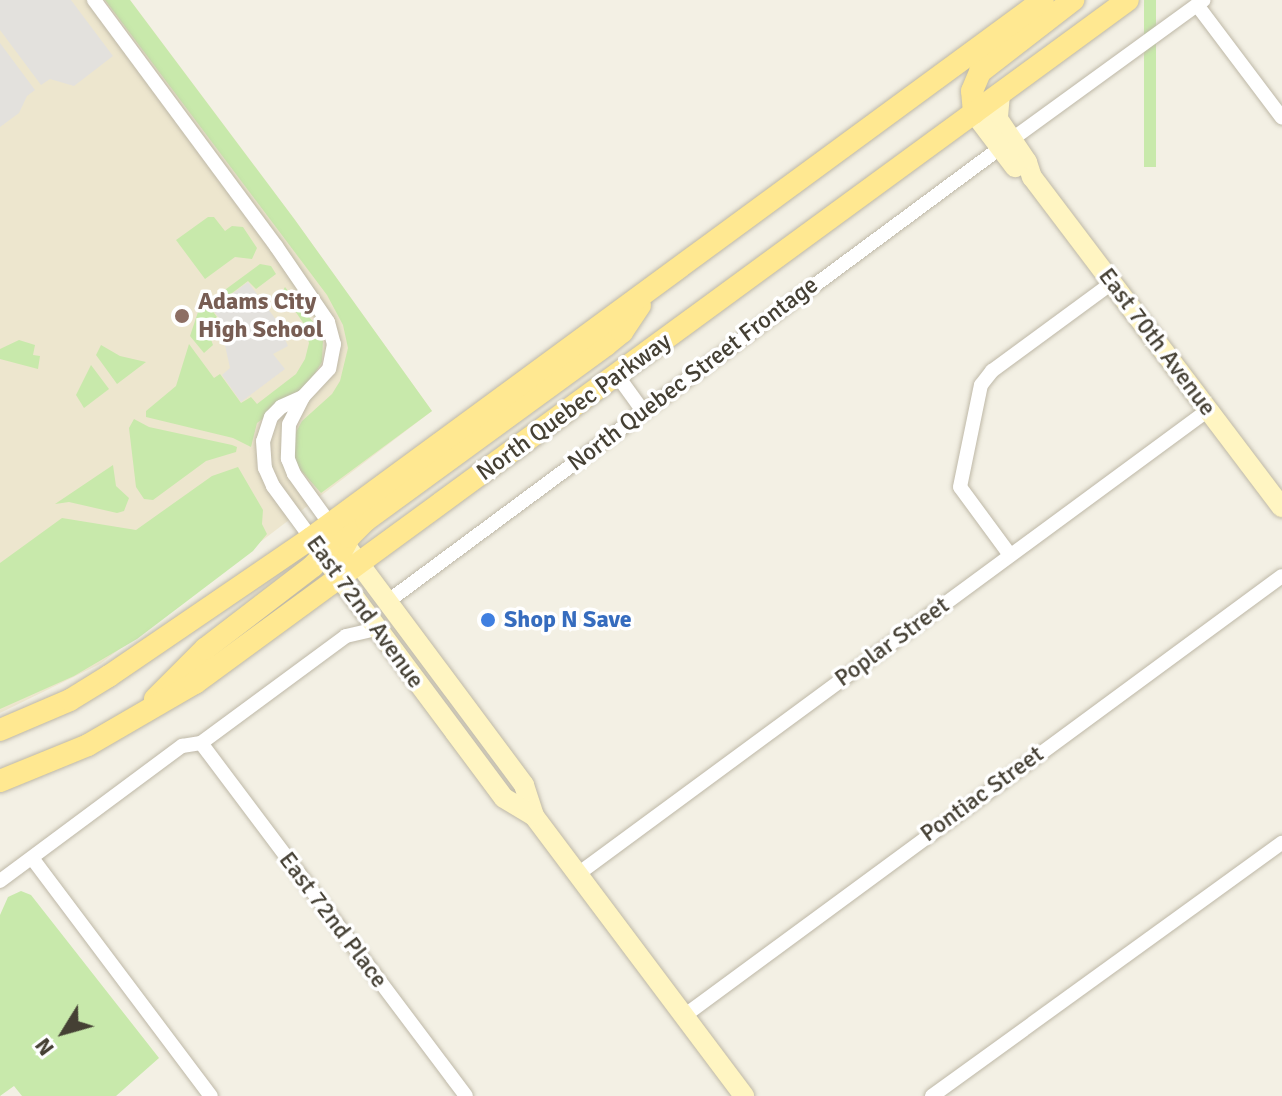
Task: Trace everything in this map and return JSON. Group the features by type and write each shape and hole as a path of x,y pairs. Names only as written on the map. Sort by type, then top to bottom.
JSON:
{"main road":[{"name":"North Quebec Parkway","path":"0,730 70,700 317,547 330,524 1043,0"},
{"path":"974,113 972,91 980,72 1073,0"},
{"name":"North Quebec Parkway","path":"0,781 76,751 143,716 340,579 1128,0"},
{"name":"East 70th Avenue","path":"1000,94 998,119 1006,144"},
{"name":"East 70th Avenue","path":"974,113 1027,162 1032,177 1282,507"},
{"path":"340,579 339,558 345,545 366,520 606,345 630,322 645,294"},
{"name":"East 72nd Avenue","path":"330,524 524,785 534,816 744,1096"},
{"path":"143,716 205,649 317,547"},
{"name":"East 72nd Avenue","path":"317,547 504,798 534,816"}],"street":[{"name":"East 72nd Avenue","path":"94,0 276,246 328,322 334,344 329,369 303,397 289,424 288,459 294,474 330,524"},
{"path":"1200,3 1282,118"},
{"name":"North Quebec Street Frontage","path":"387,602 1200,3"},
{"path":"1010,555 960,487 981,385 992,371 1112,283"},
{"path":"617,375 643,411"},
{"name":"East 72nd Avenue","path":"303,397 281,407 271,417 262,454 273,486 317,547"},
{"name":"Poplar Street","path":"578,874 1208,410"},
{"name":"Pontiac Street","path":"684,1016 1282,576"},
{"path":"0,881 182,746 201,743 346,636 376,629"},
{"name":"East 72nd Place","path":"201,743 466,1096"},
{"path":"932,1096 1282,843"},
{"path":"32,858 211,1096"}],"shaded area":[{"name":"Adams City High School","path":"0,0 130,0 295,220 432,411 100,664 0,713"},
{"path":"0,0 71,0 113,56 74,86 50,79 41,85 0,30"},
{"path":"0,43 35,90 27,96 19,113 0,127"},
{"path":"248,282 277,321 288,346 273,354 285,369 241,402 222,375 230,368 219,318 212,309"}],"green space":[{"path":"105,0 130,0 295,220 432,411 321,493 294,458 295,434 302,421 332,394 340,381 348,348 343,325 327,295"},
{"path":"1144,0 1156,0 1156,167 1144,167"},
{"path":"208,217 214,217 225,231 232,226 243,227 257,248 252,259 235,257 205,279 176,240"},
{"path":"260,264 271,266 276,274 256,289 248,281 211,309 217,317 207,328 213,345 204,353 190,336 199,309"},
{"path":"285,287 318,328 323,341 322,362 306,387 257,423 251,447 233,438 146,417 146,411 176,386 189,344 214,378 220,374 241,403 251,397 257,404 296,374 305,359 309,343 304,324 282,292"},
{"path":"19,340 35,345 33,355 40,356 38,369 0,359 0,349"},
{"path":"101,345 120,356 146,362 117,384 96,355"},
{"path":"91,365 109,389 84,408 76,395"},
{"path":"134,419 149,427 232,445 237,447 236,452 206,461 153,500 144,499 136,487 129,428"},
{"path":"113,465 116,486 129,498 124,511 117,513 69,502 55,504"},
{"path":"238,467 263,510 262,524 267,534 253,551 137,639 74,676 0,709 0,563 62,518 136,530 212,476"},
{"path":"21,891 31,895 159,1058 116,1096 22,1096 14,1086 0,1096 0,915 8,897"}],"place":[{"name":"Adams City High School","path":"182,316"},
{"name":"Shop N Save","path":"488,620"}]}
